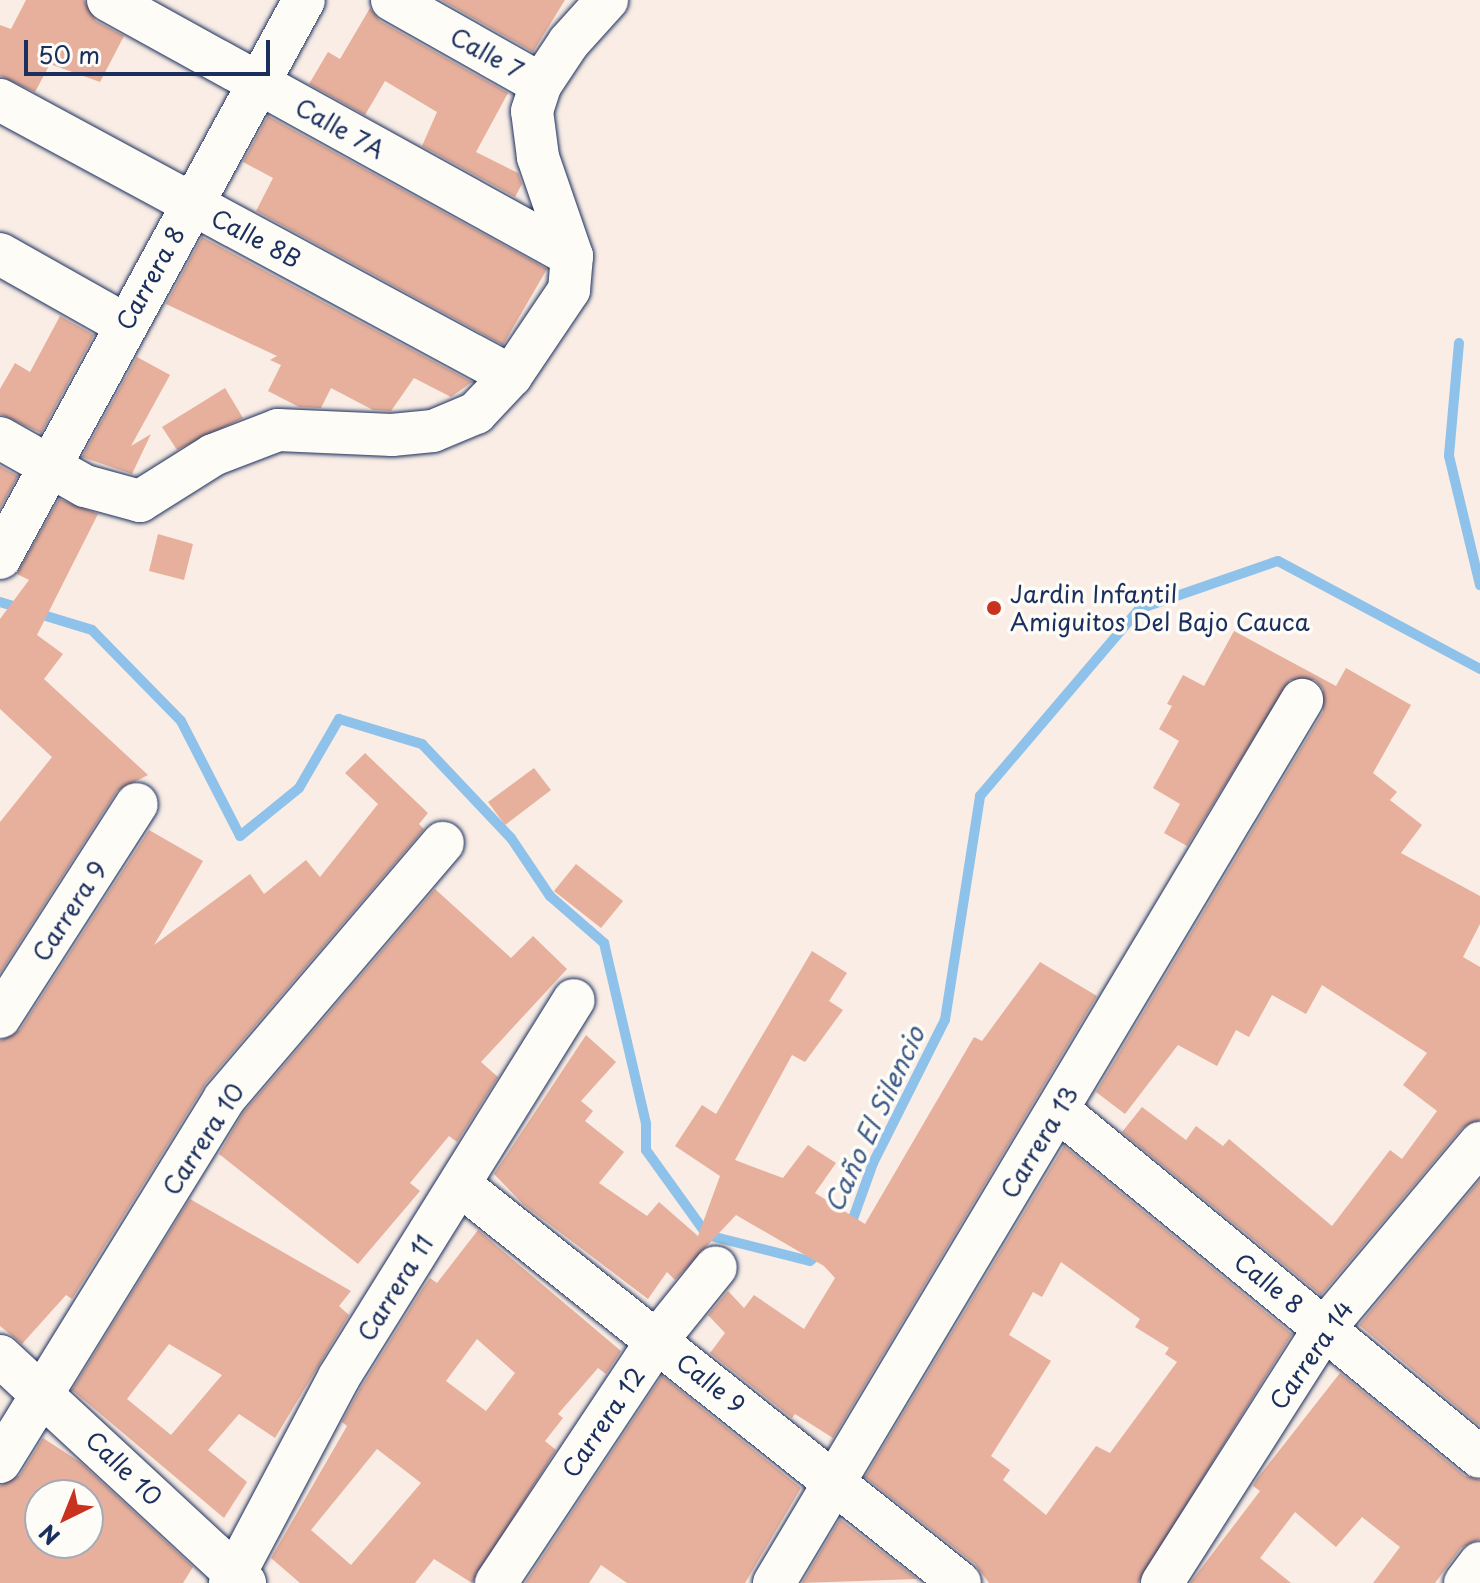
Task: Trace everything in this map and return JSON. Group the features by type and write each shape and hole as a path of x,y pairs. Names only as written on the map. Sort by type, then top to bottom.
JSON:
{"street":[{"name":"Calle 7A","path":"108,0 572,256"},
{"name":"Carrera 8","path":"0,558 47,464 304,0"},
{"name":"Calle 7","path":"392,0 541,84"},
{"path":"0,438 85,486 140,501 213,455 278,430 433,431 476,413 511,376 569,290 572,256 538,157 532,111 541,84 607,0"},
{"name":"Calle 8B","path":"0,100 511,376"},
{"path":"0,254 124,324"},
{"name":"Carrera 13","path":"774,1583 836,1484 1302,700"},
{"name":"Carrera 9","path":"0,1017 137,804"},
{"name":"Carrera 10","path":"0,1462 224,1099 443,843"},
{"name":"Carrera 11","path":"237,1580 339,1377 574,1000"},
{"name":"Calle 8","path":"1058,1110 1480,1457"},
{"name":"Carrera 14","path":"1162,1583 1324,1329 1480,1143"},
{"name":"Calle 9","path":"460,1185 658,1339 960,1583"},
{"name":"Carrera 12","path":"496,1583 658,1339 716,1267"},
{"name":"Calle 10","path":"0,1356 45,1392 237,1580"},
{"path":"1465,1583 1480,1563"}],"building":[{"path":"26,0 84,0 96,21 124,36 100,82 50,64 35,92 0,76 0,25 11,29"},
{"path":"441,0 565,0 533,52"},
{"path":"370,8 380,21 508,93 476,152 518,173 522,184 515,197 422,146 437,112 385,81 365,115 309,84 328,52 340,59"},
{"path":"268,116 547,269 503,345 256,211 273,178 243,162"},
{"path":"202,237 472,382 451,397 414,378 391,411 373,410 331,388 321,408 299,407 268,391 281,365 270,360 277,356 166,304"},
{"path":"60,316 94,335 41,433 0,414 0,389 15,363 30,372"},
{"path":"137,357 170,375 131,446 151,434 132,474 82,457"},
{"path":"225,388 243,418 177,450 162,427"},
{"path":"0,466 18,476 0,508"},
{"path":"59,499 98,514 37,635 63,654 44,679 148,775 117,791 0,973 0,822 52,757 0,709 0,619 29,580 17,574"},
{"path":"158,534 193,544 184,580 149,571"},
{"path":"1234,631 1336,686 1346,668 1411,705 1373,773 1397,792 1390,800 1422,825 1401,853 1480,896 1480,924 1463,957 1480,967 1480,1120 1462,1128 1321,1295 1122,1132 1142,1107 1186,1140 1196,1126 1223,1146 1229,1139 1332,1226 1390,1150 1402,1159 1437,1111 1403,1085 1427,1053 1322,985 1306,1014 1272,995 1249,1037 1236,1030 1217,1066 1178,1045 1125,1114 1096,1092 1323,712 1323,689 1315,680 1290,680 1187,846 1164,833 1180,804 1153,788 1179,741 1159,729 1172,706 1167,704 1183,675 1204,686"},
{"path":"365,753 428,813 419,824 424,829 206,1083 72,1299 66,1295 22,1344 0,1326 0,1041 20,1030 149,830 203,861 154,945 250,874 264,894 306,860 320,877 378,804 345,773"},
{"path":"534,768 551,790 505,825 488,802"},
{"path":"576,864 623,901 601,928 554,891"},
{"path":"435,889 511,958 533,936 567,969 481,1062 498,1077 457,1142 449,1136 410,1183 420,1191 358,1264 219,1154 243,1113"},
{"path":"812,951 847,973 829,1001 843,1010 805,1062 792,1055 735,1160 783,1178 808,1145 836,1163 815,1193 865,1224 974,1037 982,1041 1040,962 1097,996 833,1438 795,1414 792,1418 710,1353 725,1333 708,1315 728,1291 744,1308 754,1295 804,1329 835,1278 824,1266 736,1215 675,1280 667,1272 648,1299 524,1205 494,1174 586,1035 616,1062 581,1101 593,1111 585,1121 624,1152 599,1183 647,1216 659,1202 698,1236 720,1176 675,1146 702,1105 716,1114"},
{"path":"1064,1146 1292,1334 1138,1583 989,1583 975,1564 865,1477","holes":["1061,1262 1140,1319 1135,1327 1169,1348 1165,1354 1177,1362 1110,1453 1096,1446 1046,1515 1003,1480 1010,1470 991,1456 1051,1361 1009,1335 1033,1292 1042,1297"]},
{"path":"1480,1180 1480,1426 1359,1325"},
{"path":"190,1199 351,1291 339,1306 349,1315 275,1438 239,1414 208,1450 247,1482 224,1518 72,1390","holes":["169,1344 222,1375 171,1435 127,1399"]},
{"path":"478,1230 621,1351 606,1374 598,1368 558,1414 563,1418 545,1441 556,1450 472,1583 434,1559 415,1583 300,1583 271,1558 347,1426 342,1422 360,1389 430,1278 437,1283","holes":["477,1339 515,1373 486,1411 446,1381","377,1449 421,1483 351,1565 311,1530"]},
{"path":"1340,1373 1465,1476 1480,1480 1480,1539 1461,1548 1435,1583 1373,1583 1400,1547 1362,1517 1336,1547 1295,1512 1260,1558 1291,1583 1190,1583 1260,1491 1253,1486 1256,1480"},
{"path":"662,1376 801,1488 745,1583 627,1583 601,1565 589,1583 525,1583"},
{"path":"43,1438 80,1462 98,1479 24,1479 24,1559 104,1559 104,1484 193,1567 183,1583 0,1583 0,1486 20,1475"},
{"path":"840,1519 917,1579 802,1583"}],"waterway":[{"path":"1459,343 1449,456 1480,585"},
{"name":"Caño El Silencio","path":"850,1227 873,1163 945,1020 980,796 1139,609 1278,561 1480,669"},
{"name":"Caño El Silencio","path":"0,602 92,630 181,721 240,836 299,788 339,719 422,744 511,838 550,896 604,943 646,1124 646,1150 707,1235 810,1261 822,1251"}],"place":[{"name":"Jardin Infantil Amiguitos Del Bajo Cauca","path":"994,608"}]}
